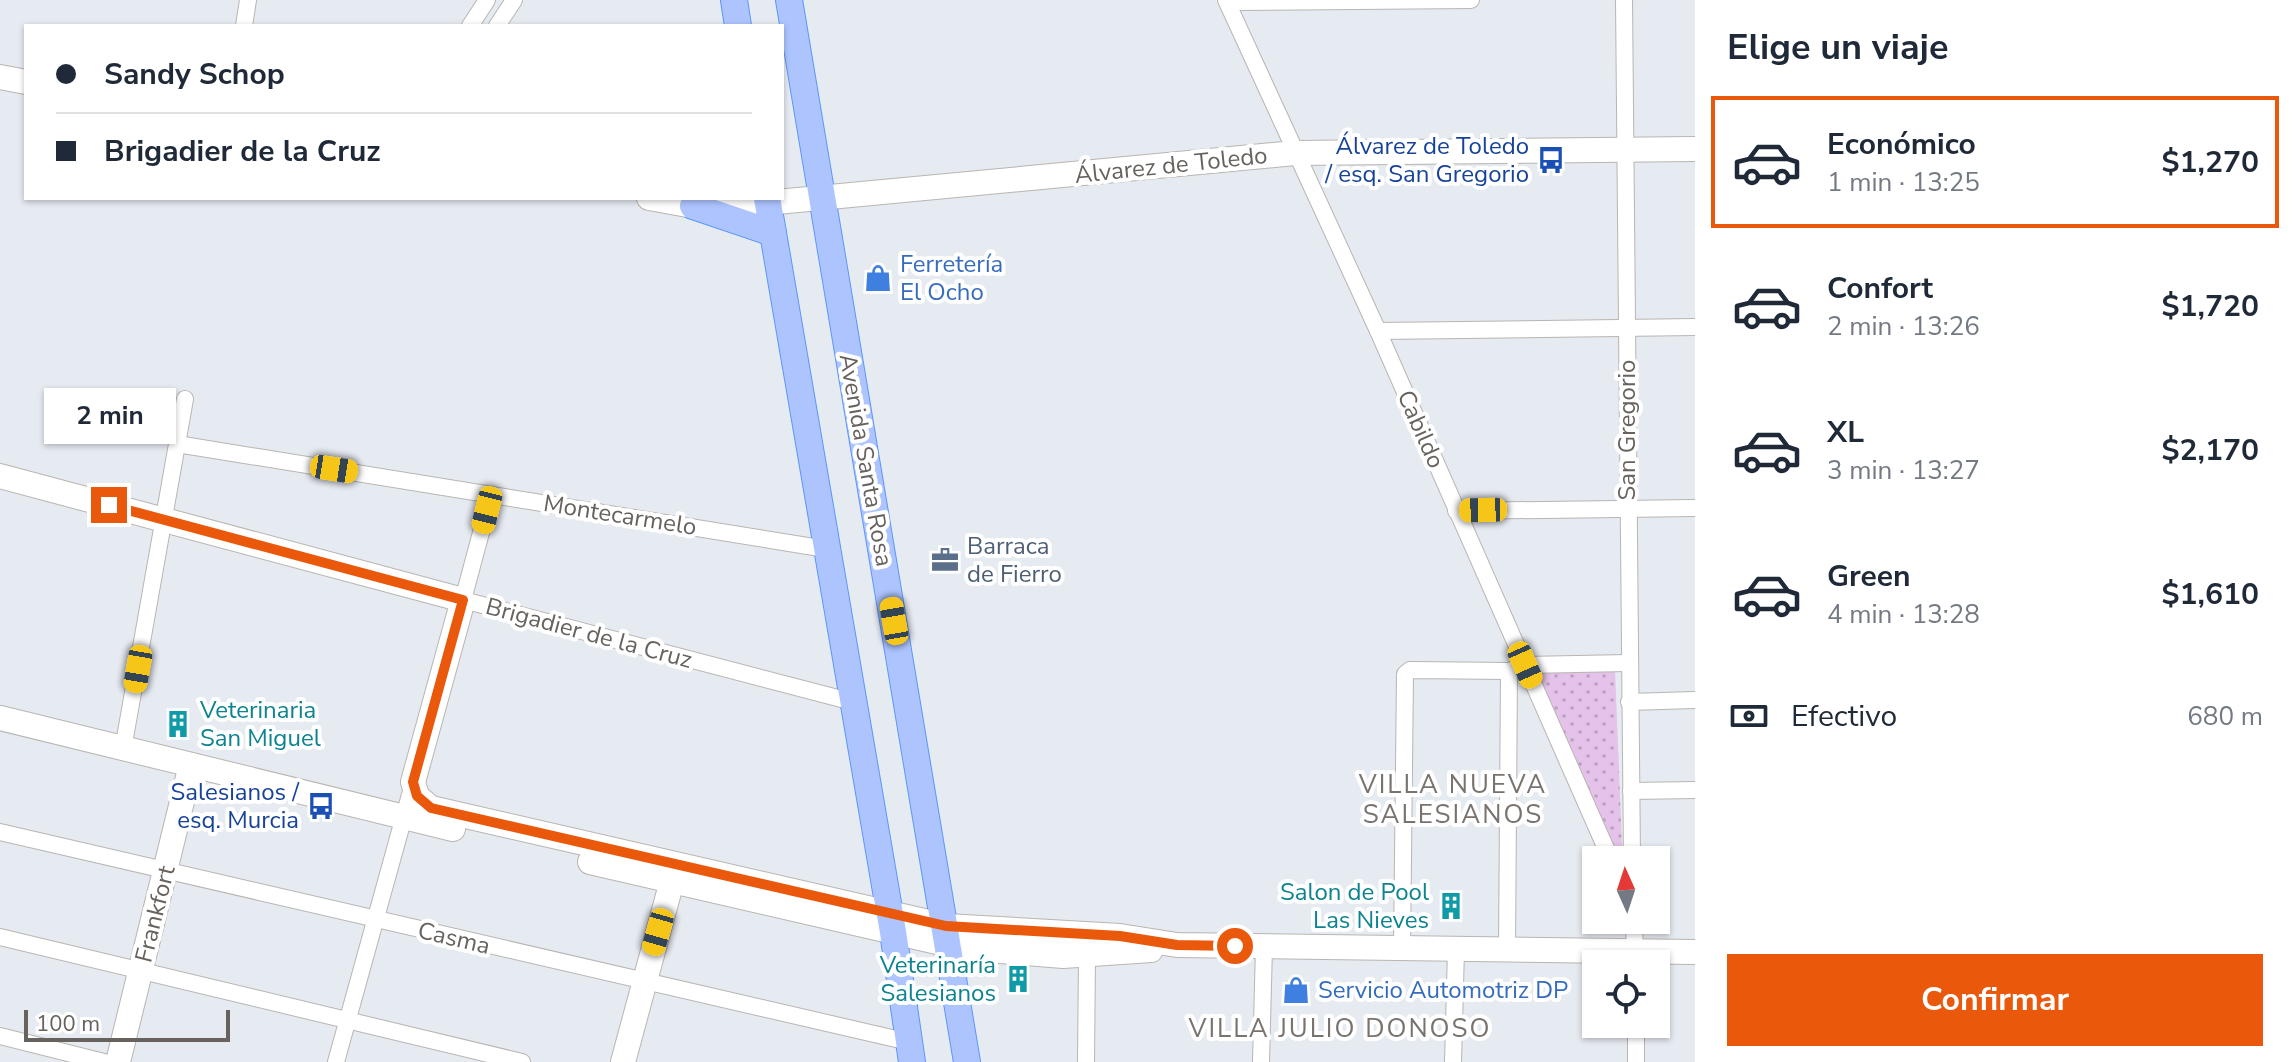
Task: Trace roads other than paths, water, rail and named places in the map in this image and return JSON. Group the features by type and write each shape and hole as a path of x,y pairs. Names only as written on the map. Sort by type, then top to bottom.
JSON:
{"main road":[{"path":"734,0 738,24"},
{"name":"Avenida Santa Rosa","path":"789,0 967,1062"},
{"path":"0,77 24,82"},
{"name":"Álvarez de Toledo","path":"784,200 823,199 1295,153 1695,149"},
{"name":"Álvarez de Toledo","path":"660,200 693,206 767,200"},
{"path":"767,200 891,922 910,1052"},
{"path":"693,206 773,233"},
{"name":"Brigadier de la Cruz","path":"0,476 463,600"},
{"path":"463,600 413,782 421,801 438,810 1013,954 1087,955 1177,945"},
{"path":"0,718 672,881 891,922"},
{"name":"Frankfort","path":"118,1062 191,765"},
{"path":"623,1062 672,881"},
{"path":"948,936 1120,936 1177,945 1507,950 1582,955"},
{"path":"1670,954 1695,952"}],"street":[{"path":"244,24 248,0"},
{"path":"471,24 487,0"},
{"path":"498,24 514,0"},
{"path":"1227,1 1471,0"},
{"name":"San Gregorio","path":"1624,0 1632,846"},
{"name":"Cabildo","path":"1227,1 1378,331 1456,511 1517,668 1604,846"},
{"path":"1378,331 1695,327"},
{"path":"123,749 185,399"},
{"name":"Montecarmelo","path":"177,444 826,549"},
{"path":"463,600 491,495"},
{"path":"1456,511 1695,508"},
{"name":"Brigadier de la Cruz","path":"463,600 853,702"},
{"path":"1402,949 1405,674 1410,670 1628,663"},
{"path":"1507,950 1517,668"},
{"path":"1629,702 1695,700"},
{"path":"336,1062 413,782"},
{"path":"1631,791 1695,790"},
{"name":"Casma","path":"0,832 644,982 910,1052"},
{"path":"0,937 522,1062"},
{"path":"1261,1062 1264,947"},
{"path":"1453,1062 1456,949"},
{"path":"1086,1062 1087,955"},
{"path":"0,1036 104,1062"},
{"path":"1636,1038 1636,1062"}],"place":[{"name":"Álvarez de Toledo / esq. San Gregorio","path":"1551,160"},
{"name":"Ferretería El Ocho","path":"878,278"},
{"name":"Barraca de Fierro","path":"945,560"},
{"name":"Veterinaria San Miguel","path":"178,724"},
{"name":"Salesianos / esq. Murcia","path":"321,806"},
{"name":"Salon de Pool Las Nieves","path":"1451,906"},
{"name":"Veterinaría Salesianos","path":"1018,979"},
{"name":"Servicio Automotriz DP","path":"1296,990"}],"district":[{"name":"VILLA NUEVA SALESIANOS","path":"1453,799"},
{"name":"VILLA JULIO DONOSO","path":"1340,1028"}]}
